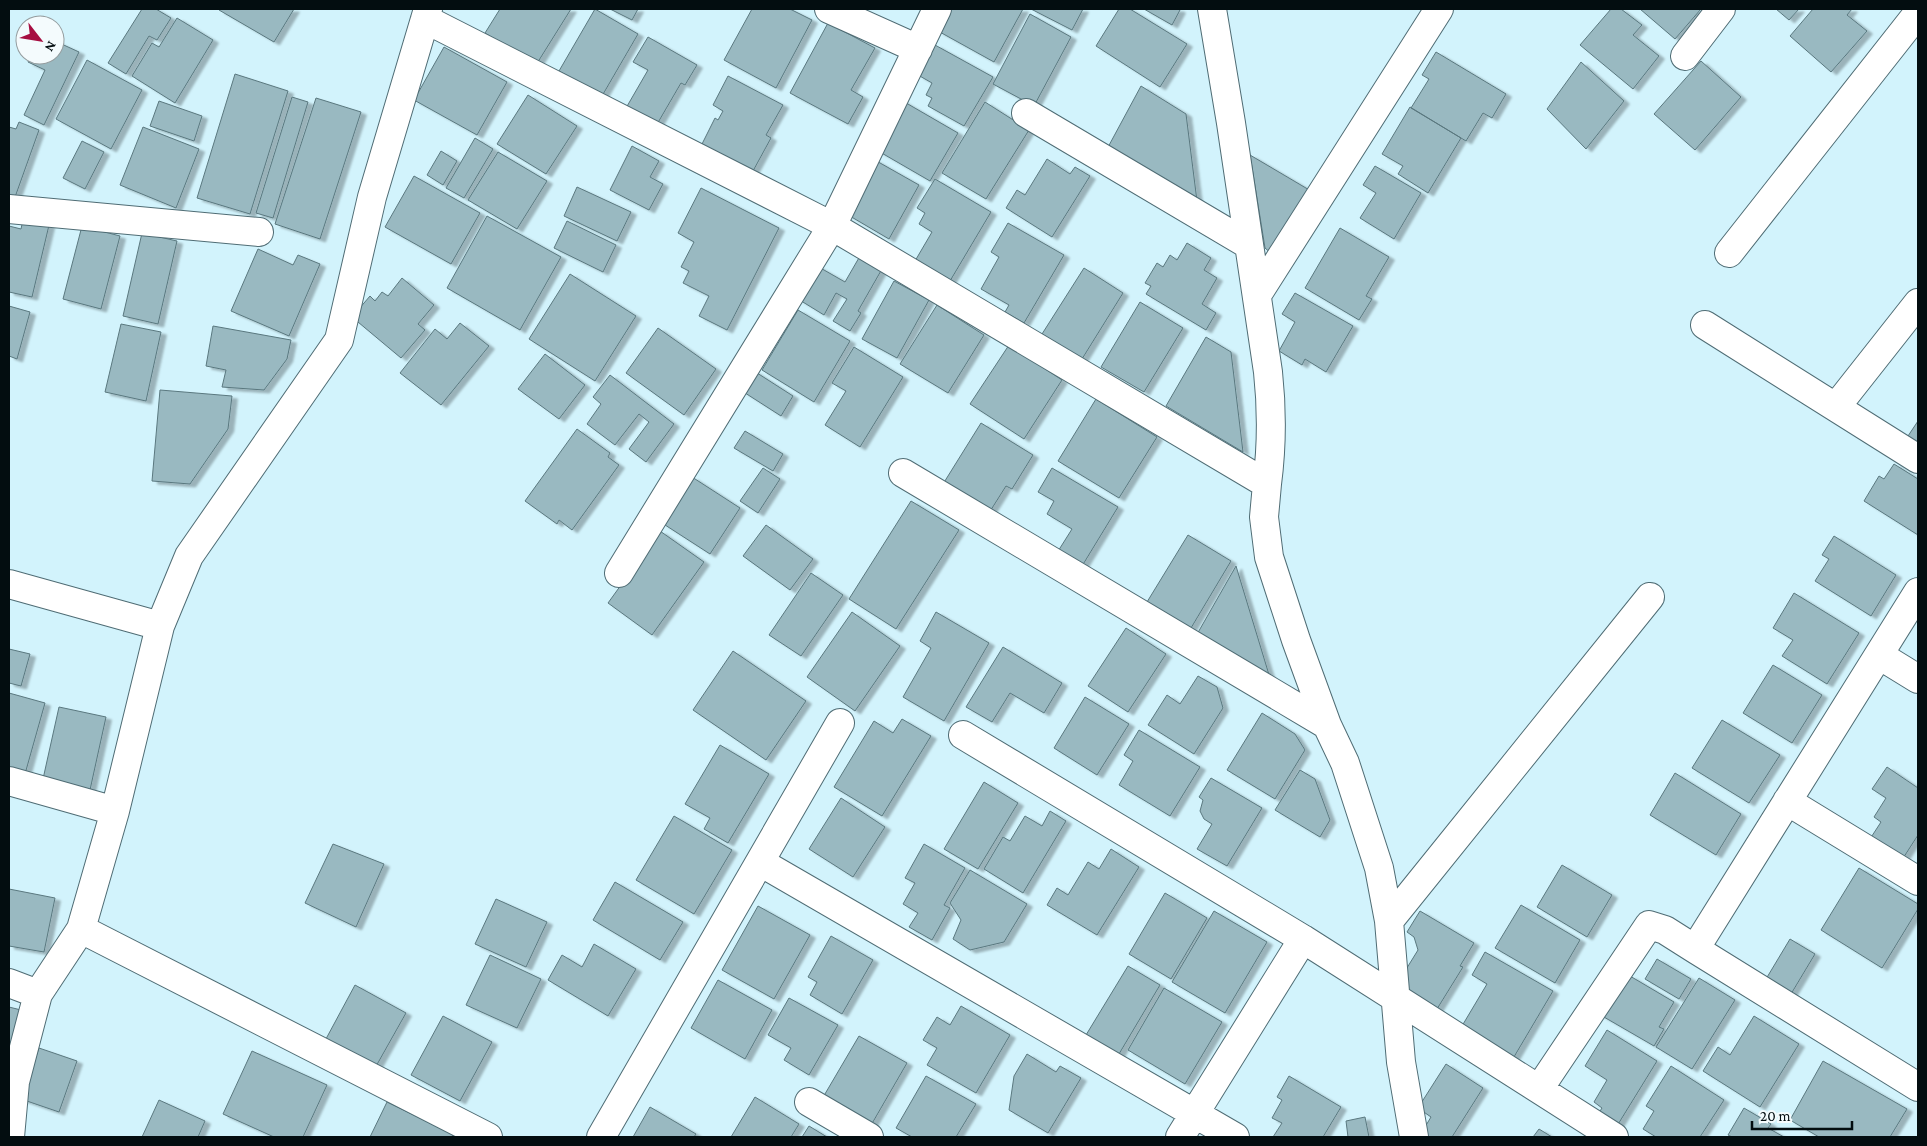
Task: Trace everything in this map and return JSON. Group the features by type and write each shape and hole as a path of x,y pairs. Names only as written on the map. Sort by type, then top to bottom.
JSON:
{"street":[{"path":"829,9 918,49"},
{"path":"619,572 832,226 937,9"},
{"path":"1212,9 1271,396 1271,450 1264,517 1269,557 1296,640 1328,725 1345,763 1379,868 1389,921 1401,1062 1414,1137"},
{"path":"1257,295 1439,9"},
{"path":"1686,56 1721,9"},
{"path":"1729,253 1918,13"},
{"path":"10,1137 15,1082 38,994 81,929 115,811 160,626 189,556 339,340 372,197 427,14 832,226 1267,484"},
{"path":"1026,113 1249,245"},
{"path":"9,209 258,232"},
{"path":"1836,407 1918,303"},
{"path":"1705,325 1918,458"},
{"path":"903,473 1328,725"},
{"path":"9,584 160,626"},
{"path":"1695,948 1918,592"},
{"path":"1389,921 1650,597"},
{"path":"1879,655 1918,679"},
{"path":"601,1137 840,723"},
{"path":"963,735 1303,939 1614,1137"},
{"path":"9,781 115,811"},
{"path":"1787,801 1918,882"},
{"path":"760,862 1235,1137"},
{"path":"1539,1089 1649,925 1665,930 1695,948 1918,1087"},
{"path":"81,929 488,1137"},
{"path":"1180,1137 1303,939"},
{"path":"9,983 38,994"},
{"path":"809,1102 869,1137"}],"building":[{"path":"142,9 156,9 171,18 157,40 149,36 126,74 108,63"},
{"path":"220,9 294,9 274,42"},
{"path":"500,9 571,9 536,65 485,33"},
{"path":"595,9 638,34 602,96 559,71"},
{"path":"610,9 638,9 632,20"},
{"path":"752,9 790,9 812,20 776,88 724,60"},
{"path":"951,9 1023,9 994,62 938,31"},
{"path":"1031,9 1083,9 1072,30"},
{"path":"1119,9 1130,9 1187,44 1160,87 1096,46"},
{"path":"1144,9 1178,9 1180,10 1172,25"},
{"path":"1611,9 1621,9 1642,25 1633,35 1659,56 1633,89 1580,45"},
{"path":"1640,9 1701,9 1675,39"},
{"path":"1776,9 1799,9 1789,20"},
{"path":"1813,9 1852,9 1847,15 1867,31 1831,72 1790,36"},
{"path":"1030,14 1071,37 1034,106 993,84"},
{"path":"177,18 213,40 175,103 132,76 152,43 159,47"},
{"path":"828,23 875,48 851,90 863,97 848,124 790,93"},
{"path":"648,37 697,65 685,85 681,83 656,126 626,108 648,70 633,62"},
{"path":"935,45 993,77 964,126 928,106 932,98 926,95 932,83 918,75"},
{"path":"65,46 79,52 44,125 24,115 45,70 34,65 65,65"},
{"path":"444,47 507,82 477,135 414,100"},
{"path":"1436,52 1506,94 1492,118 1483,113 1466,141 1411,108 1429,79 1422,75"},
{"path":"87,60 142,90 111,149 56,119"},
{"path":"1701,61 1741,97 1695,150 1654,114"},
{"path":"1581,62 1624,101 1586,149 1547,109"},
{"path":"235,74 288,91 250,214 197,198"},
{"path":"728,76 783,105 766,135 771,138 753,171 702,144 715,118 718,120 723,111 713,105"},
{"path":"1141,86 1186,114 1197,201 1107,149"},
{"path":"528,95 577,126 546,174 497,144"},
{"path":"292,97 308,102 273,218 256,213"},
{"path":"316,98 361,112 320,239 275,224"},
{"path":"901,100 958,133 930,181 873,148"},
{"path":"159,101 202,116 194,141 150,126"},
{"path":"985,102 1029,130 986,199 942,173"},
{"path":"1410,107 1461,138 1428,193 1398,174 1403,166 1382,154"},
{"path":"19,122 39,130 14,200 9,199 9,127 16,129"},
{"path":"143,127 199,149 176,208 120,185"},
{"path":"475,138 493,149 464,198 446,188"},
{"path":"82,141 104,152 85,189 63,178"},
{"path":"632,146 659,161 650,177 663,184 649,210 610,190"},
{"path":"441,151 457,161 443,185 427,175"},
{"path":"498,152 547,181 517,229 468,200"},
{"path":"1250,155 1311,191 1273,255 1265,248"},
{"path":"873,159 919,185 889,239 843,212"},
{"path":"1047,159 1070,174 1075,167 1090,176 1052,237 1006,208 1017,190 1025,195"},
{"path":"1375,166 1421,193 1394,239 1360,218 1376,193 1363,185"},
{"path":"414,176 480,213 451,264 385,227"},
{"path":"935,179 991,212 950,281 915,261 932,232 919,224 925,213 917,208"},
{"path":"577,187 631,212 617,241 564,216"},
{"path":"701,188 779,228 727,330 699,316 709,296 683,283 689,271 681,267 694,242 678,233"},
{"path":"24,215 50,221 32,297 9,292 9,226 21,229"},
{"path":"487,216 561,257 520,330 447,288"},
{"path":"567,221 616,245 603,272 554,248"},
{"path":"1008,223 1064,255 1024,323 1005,312 1009,305 981,289 999,257 991,252"},
{"path":"82,226 120,236 101,309 63,299"},
{"path":"1340,228 1389,257 1366,296 1372,299 1359,320 1305,288"},
{"path":"142,233 177,241 158,324 123,316"},
{"path":"1187,243 1211,258 1204,270 1217,278 1202,304 1216,313 1206,330 1146,294 1151,286 1145,283 1157,263 1163,267 1170,255 1177,260"},
{"path":"258,249 293,265 298,255 320,264 289,336 231,311"},
{"path":"860,256 882,269 858,311 861,313 850,331 833,321 847,299 836,293 824,315 798,299 817,266 845,282"},
{"path":"1084,268 1123,293 1082,359 1042,334"},
{"path":"570,274 636,316 595,381 529,339"},
{"path":"402,278 434,305 418,324 425,330 401,358 352,317 370,296 375,301 382,292 388,296"},
{"path":"894,281 929,300 897,358 862,339"},
{"path":"1295,293 1353,326 1326,372 1305,359 1302,365 1279,351 1295,322 1282,314"},
{"path":"1140,302 1183,328 1144,392 1101,367"},
{"path":"937,305 984,335 948,393 900,364"},
{"path":"9,306 30,312 17,359 9,356"},
{"path":"798,310 850,341 814,402 762,370"},
{"path":"460,323 489,346 441,405 400,373 435,329 447,339"},
{"path":"121,324 161,332 146,401 105,392"},
{"path":"213,326 291,340 287,359 264,390 222,387 226,370 206,366"},
{"path":"658,328 716,369 684,415 626,373"},
{"path":"1206,337 1231,352 1243,452 1166,406"},
{"path":"1009,345 1062,380 1024,439 970,404"},
{"path":"854,347 903,377 860,447 825,425 846,391 832,383"},
{"path":"545,354 585,385 559,419 518,389"},
{"path":"754,371 793,396 781,416 742,391"},
{"path":"610,375 674,424 646,462 629,449 649,422 639,414 615,445 587,424 601,404 593,397"},
{"path":"160,390 232,396 228,429 190,484 152,481"},
{"path":"1096,399 1157,437 1119,498 1058,461"},
{"path":"1918,421 1918,447 1906,439"},
{"path":"981,423 1033,455 1012,489 1006,486 989,513 943,484"},
{"path":"577,429 610,453 608,457 619,465 572,530 559,520 557,524 525,501"},
{"path":"745,431 783,454 773,471 734,448"},
{"path":"1894,464 1918,479 1918,535 1864,501 1879,476 1884,479"},
{"path":"763,468 780,479 758,513 740,501"},
{"path":"1052,468 1118,507 1079,571 1055,556 1072,529 1047,514 1054,501 1038,492"},
{"path":"692,477 740,508 710,554 662,523"},
{"path":"911,501 959,530 896,629 849,599"},
{"path":"766,525 813,559 790,590 743,556"},
{"path":"660,531 704,562 652,635 608,603"},
{"path":"1188,535 1231,561 1191,628 1147,602"},
{"path":"1834,536 1896,575 1871,616 1815,581 1829,559 1822,555"},
{"path":"1236,566 1270,678 1196,636"},
{"path":"811,573 843,595 801,656 769,635"},
{"path":"1794,593 1859,633 1827,684 1782,656 1793,640 1773,628"},
{"path":"852,612 900,646 855,711 807,677"},
{"path":"936,612 989,643 944,721 903,697 931,648 920,641"},
{"path":"1126,628 1166,654 1128,712 1088,686"},
{"path":"1003,647 1062,683 1044,713 1010,693 992,722 966,707"},
{"path":"9,649 30,654 21,686 9,683"},
{"path":"733,651 806,701 766,760 693,710"},
{"path":"1773,665 1822,695 1792,743 1743,713"},
{"path":"1198,676 1217,687 1223,708 1194,754 1148,725 1167,695 1180,704"},
{"path":"9,693 45,703 25,774 9,769"},
{"path":"1085,697 1129,724 1097,775 1054,748"},
{"path":"59,707 106,717 90,790 43,779"},
{"path":"1262,713 1295,734 1305,750 1275,799 1227,770"},
{"path":"902,719 931,736 882,816 834,787 874,721 893,733"},
{"path":"1722,720 1780,755 1749,803 1692,768"},
{"path":"1139,730 1200,767 1170,816 1119,785 1133,761 1124,755"},
{"path":"720,745 769,774 728,843 704,829 710,818 685,804"},
{"path":"1887,767 1918,788 1918,835 1900,863 1868,842 1881,822 1874,817 1886,798 1872,789"},
{"path":"1300,770 1315,779 1330,820 1320,837 1275,810"},
{"path":"1675,773 1741,814 1716,855 1650,815"},
{"path":"1211,778 1262,808 1227,866 1197,849 1212,824 1204,819 1200,811 1203,800 1199,797"},
{"path":"984,782 1018,803 978,869 944,849"},
{"path":"841,798 885,827 853,877 809,849"},
{"path":"1050,811 1066,821 1023,893 984,869 1003,837 1010,841 1025,816 1042,826"},
{"path":"674,816 732,850 694,914 636,880"},
{"path":"333,844 384,864 356,927 305,903"},
{"path":"924,844 965,868 944,905 950,908 932,940 909,927 918,913 903,904 915,883 905,878"},
{"path":"1111,849 1139,867 1097,935 1047,905 1057,888 1068,895 1088,862 1099,869"},
{"path":"1562,865 1612,895 1587,937 1537,907"},
{"path":"1859,868 1918,904 1918,909 1882,968 1821,930"},
{"path":"970,870 1027,904 1004,942 970,950 953,939 961,920 950,903"},
{"path":"615,882 683,922 660,960 593,920"},
{"path":"9,889 55,898 44,952 9,946"},
{"path":"1165,893 1207,918 1171,979 1129,954"},
{"path":"496,899 547,922 526,967 475,944"},
{"path":"1521,905 1580,940 1555,983 1495,948"},
{"path":"758,906 810,935 774,999 722,970"},
{"path":"1214,911 1267,942 1225,1013 1172,982"},
{"path":"1420,911 1474,943 1460,966 1463,967 1437,1009 1397,984 1418,950 1414,937 1407,932"},
{"path":"831,936 873,960 842,1014 810,995 817,982 808,977"},
{"path":"1790,939 1815,954 1788,999 1763,984"},
{"path":"594,944 636,969 608,1016 548,980 562,955 582,967"},
{"path":"1485,952 1553,991 1511,1062 1459,1031 1487,984 1472,975"},
{"path":"490,955 541,979 517,1028 466,1005"},
{"path":"1657,959 1691,979 1679,999 1645,979"},
{"path":"1128,966 1160,985 1119,1054 1086,1035"},
{"path":"1630,976 1674,1002 1659,1027 1664,1029 1654,1046 1597,1013 1611,991 1618,996"},
{"path":"1699,978 1735,1000 1692,1069 1656,1047"},
{"path":"718,980 772,1010 745,1059 691,1028"},
{"path":"355,985 406,1013 370,1077 320,1050"},
{"path":"1164,988 1222,1022 1185,1084 1128,1050"},
{"path":"789,998 838,1025 809,1075 784,1060 791,1048 768,1035"},
{"path":"961,1006 1010,1035 976,1093 927,1065 937,1048 923,1040 937,1017 950,1025"},
{"path":"9,1007 21,1010 9,1051"},
{"path":"443,1016 492,1042 460,1101 411,1075"},
{"path":"1754,1016 1799,1044 1760,1107 1703,1071 1718,1047 1730,1055"},
{"path":"1607,1030 1657,1061 1617,1126 1598,1114 1602,1108 1594,1102 1607,1080 1585,1066"},
{"path":"859,1036 907,1063 870,1127 822,1099"},
{"path":"39,1048 77,1061 59,1112 21,1099"},
{"path":"252,1051 327,1085 303,1137 274,1137 223,1114"},
{"path":"1027,1054 1056,1072 1060,1066 1081,1078 1048,1133 1009,1110 1014,1076"},
{"path":"1823,1061 1907,1109 1890,1137 1819,1137 1790,1120"},
{"path":"1446,1064 1483,1088 1452,1137 1429,1137 1422,1132 1431,1117 1418,1108"},
{"path":"1671,1066 1724,1100 1700,1137 1656,1137 1643,1129 1654,1111 1646,1106"},
{"path":"926,1076 976,1104 956,1137 912,1137 896,1128"},
{"path":"1289,1076 1341,1107 1323,1137 1273,1137 1282,1123 1272,1118 1282,1100 1277,1097"},
{"path":"755,1097 799,1124 791,1137 731,1137"},
{"path":"159,1100 205,1121 198,1137 142,1137"},
{"path":"387,1102 453,1134 452,1137 370,1137"},
{"path":"650,1107 696,1134 694,1137 633,1137"},
{"path":"1744,1108 1771,1124 1768,1128 1784,1137 1732,1137 1728,1135"},
{"path":"1365,1117 1369,1137 1348,1137 1346,1121"},
{"path":"809,1126 827,1137 802,1137"},
{"path":"1539,1129 1552,1137 1533,1137"}]}
